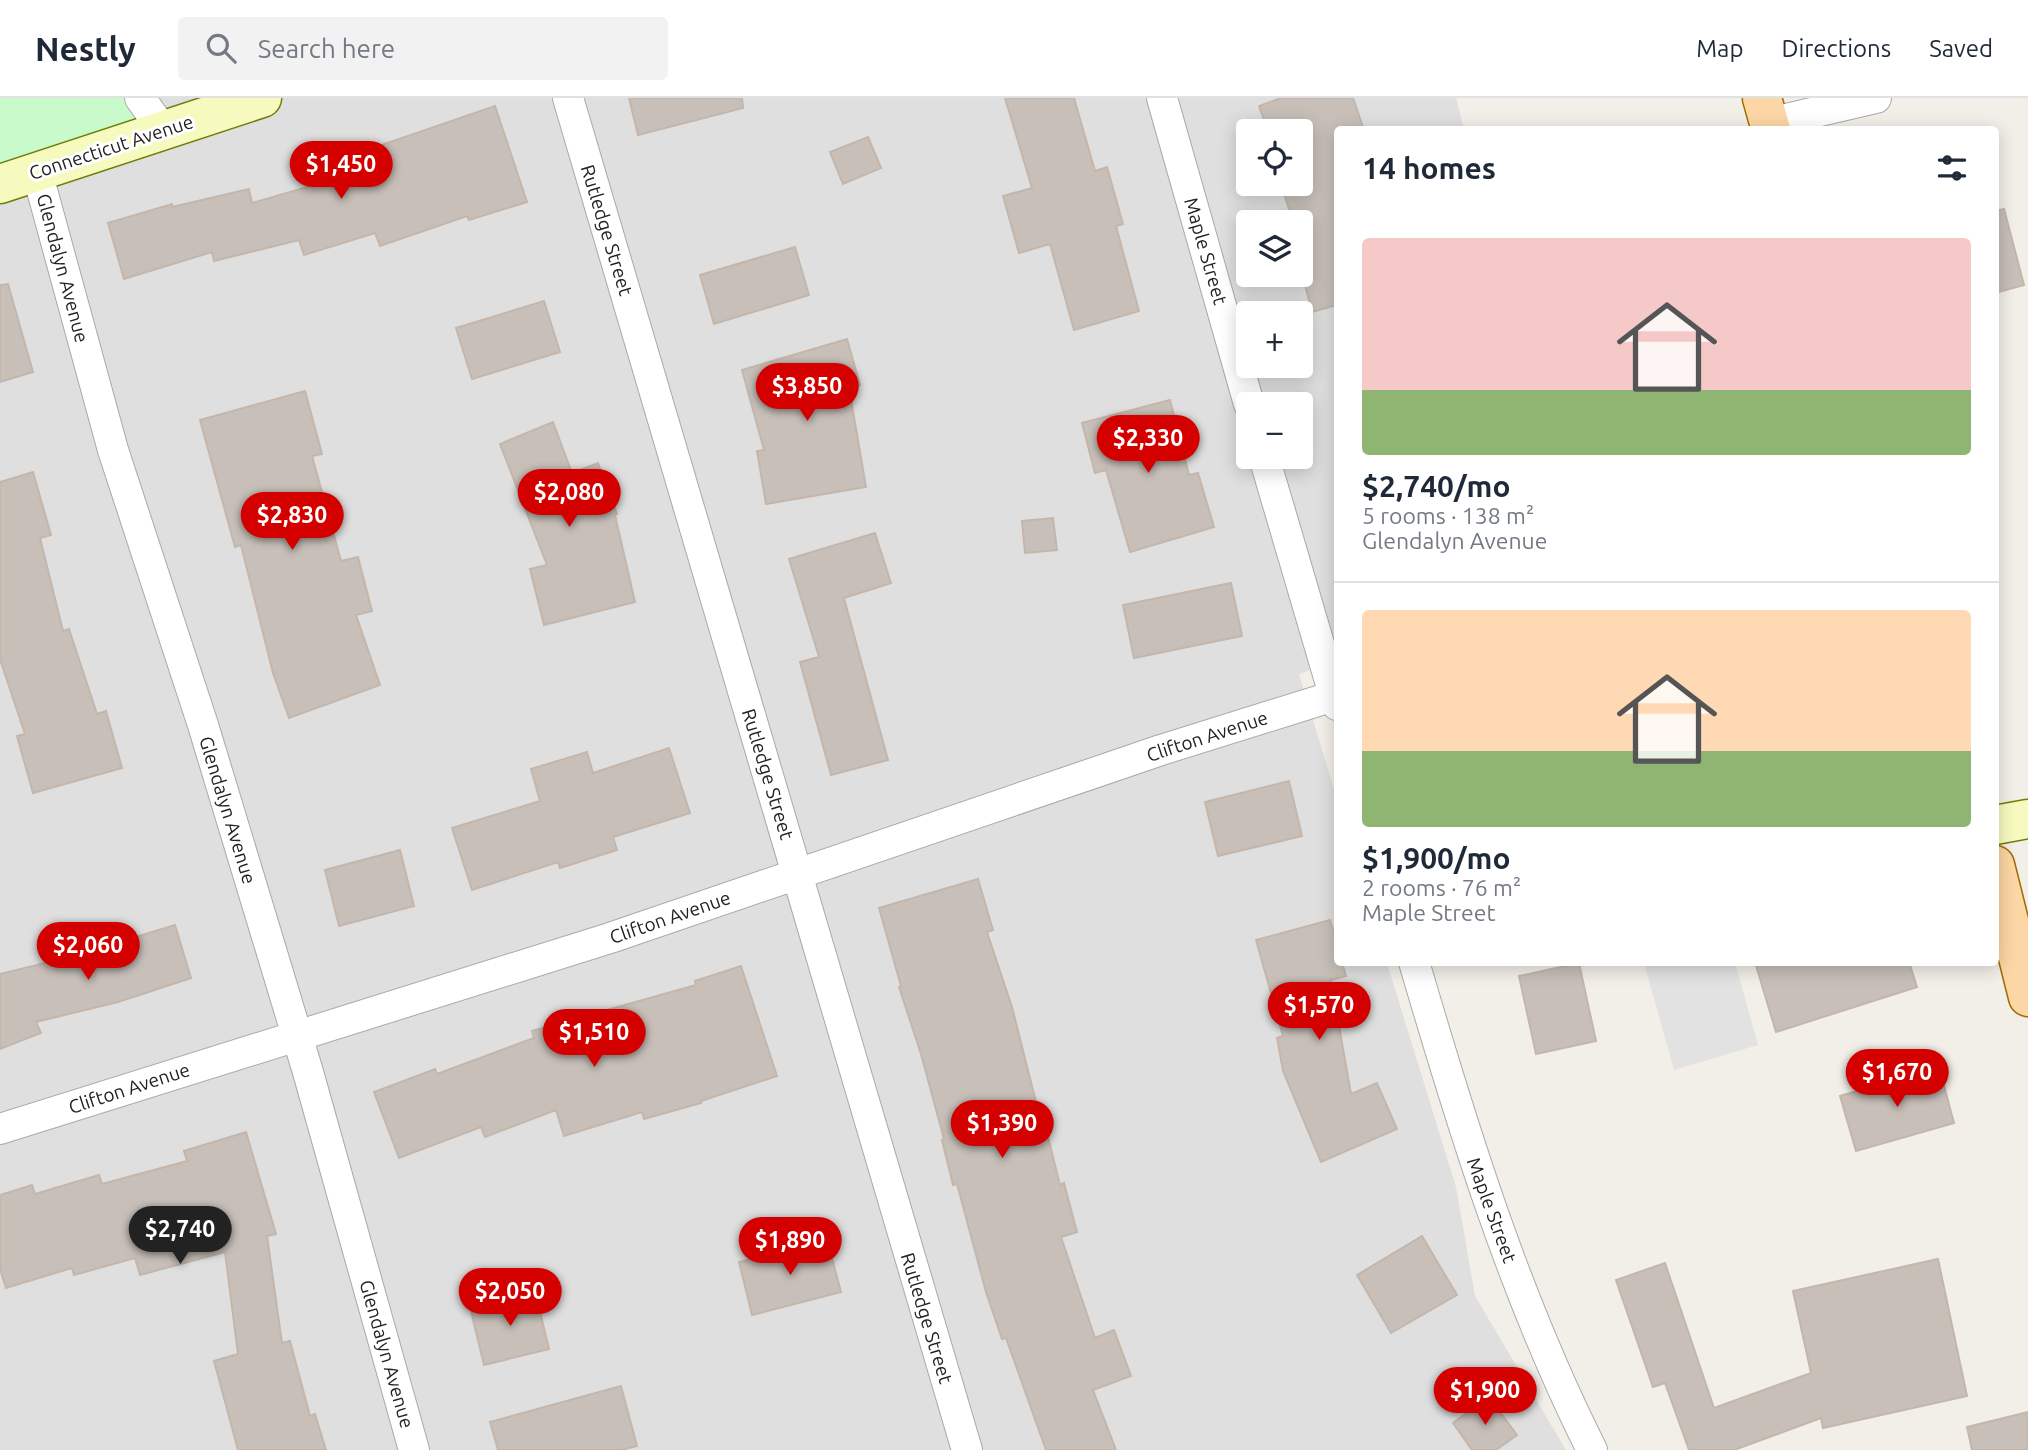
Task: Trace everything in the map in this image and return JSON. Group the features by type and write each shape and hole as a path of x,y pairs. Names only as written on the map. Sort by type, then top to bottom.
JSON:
{"main road":[{"path":"1999,881 2028,997"}],"street":[{"path":"139,98 163,130"},
{"name":"Connecticut Avenue","path":"0,184 262,98"},
{"name":"Rutledge Street","path":"568,98 967,1450"},
{"name":"Maple Street","path":"1162,98 1246,392"},
{"path":"1767,117 1876,98"},
{"name":"Glendalyn Avenue","path":"37,172 113,450 202,725 295,1035 414,1450"},
{"path":"1268,469 1334,692"},
{"name":"Clifton Avenue","path":"0,1129 610,938 1161,750 1334,700"},
{"path":"1999,824 2028,819"},
{"name":"Maple Street","path":"1415,966 1461,1122 1498,1230 1540,1335 1592,1450"}],"shaded area":[{"path":"0,98 1456,98 1463,126 1334,126 1334,662 1299,674 1334,789 1334,966 1388,966 1456,1187 1475,1296 1566,1450 0,1450"},
{"path":"1645,966 1736,966 1758,1045 1674,1070"}],"green space":[{"path":"0,98 140,98 163,130 0,184"}],"building":[{"path":"629,98 742,98 743,108 638,135"},
{"path":"1005,98 1074,98 1095,171 1107,167 1123,224 1116,226 1139,311 1074,330 1050,244 1019,253 1003,196 1032,188"},
{"path":"1281,98 1353,98 1363,126 1334,126 1334,306 1313,312 1313,301 1309,301 1305,287 1313,287 1313,210 1289,210 1285,196 1313,196 1313,119 1264,119 1259,106"},
{"path":"495,106 527,202 469,220 467,216 380,246 375,233 304,255 299,240 214,261 212,252 124,279 108,223 172,204 172,207 249,189 252,203 355,173 349,156"},
{"path":"868,137 881,168 843,184 830,152"},
{"path":"2004,209 2024,285 1999,292 1999,210"},
{"path":"795,247 809,295 714,324 700,275"},
{"path":"8,284 33,372 0,382 0,285"},
{"path":"544,301 560,352 472,379 456,328"},
{"path":"847,339 860,385 849,388 866,487 766,504 757,451 764,450 742,370"},
{"path":"305,391 322,454 312,456 341,561 358,557 372,611 356,615 380,685 289,718 273,673 241,545 235,547 200,420"},
{"path":"1170,400 1189,475 1198,473 1214,527 1130,552 1106,470 1095,473 1082,423"},
{"path":"553,422 572,473 598,463 617,514 615,515 635,602 544,625 530,569 547,565 500,444"},
{"path":"33,472 51,535 40,538 63,631 69,629 97,714 106,711 122,768 33,793 17,736 25,734 0,659 0,482"},
{"path":"1053,518 1057,550 1025,553 1022,521"},
{"path":"875,533 891,583 844,598 888,760 831,775 800,662 819,657 789,559"},
{"path":"1231,583 1242,636 1134,658 1123,605"},
{"path":"669,748 690,813 613,837 617,850 560,868 558,862 472,890 452,828 540,801 531,769 587,752 593,773"},
{"path":"1289,781 1302,836 1218,856 1205,802"},
{"path":"400,850 414,906 339,926 325,870"},
{"path":"978,879 993,930 987,932 1012,1007 1060,1185 1064,1183 1077,1232 1061,1237 1095,1338 1114,1330 1131,1376 1093,1390 1116,1450 1046,1450 1006,1338 1002,1339 986,1292 957,1184 953,1185 942,1140 944,1139 899,987 901,986 879,908"},
{"path":"1330,920 1334,934 1334,966 1343,966 1346,976 1331,980 1351,1094 1377,1083 1397,1129 1321,1162 1283,1071 1277,1038 1283,1036 1256,940"},
{"path":"175,925 191,978 118,1002 36,1022 41,1033 0,1049 0,974 127,943 126,940"},
{"path":"741,966 777,1076 701,1103 644,1119 642,1112 564,1136 556,1110 485,1137 481,1127 399,1158 374,1092 435,1069 437,1074 534,1038 532,1031 696,985 695,981"},
{"path":"1565,966 1580,966 1596,1041 1536,1054 1519,976"},
{"path":"1756,966 1910,966 1917,987 1776,1032"},
{"path":"1939,1067 1954,1123 1856,1151 1840,1096"},
{"path":"246,1132 276,1234 267,1236 282,1343 290,1341 310,1416 315,1414 326,1450 238,1450 214,1361 238,1354 225,1252 140,1275 135,1258 74,1275 72,1268 6,1288 0,1269 0,1195 32,1185 35,1194 99,1175 102,1184 187,1161 184,1151"},
{"path":"1422,1236 1457,1295 1391,1333 1357,1275"},
{"path":"827,1239 841,1292 752,1315 739,1262"},
{"path":"1938,1259 1967,1396 1823,1428 1821,1418 1734,1450 1689,1450 1665,1383 1653,1387 1616,1280 1665,1263 1714,1408 1811,1373 1793,1291"},
{"path":"535,1291 549,1349 484,1365 470,1307"},
{"path":"621,1386 637,1446 621,1450 498,1450 490,1422"},
{"path":"1489,1397 1517,1435 1496,1450 1472,1450 1453,1423"},
{"path":"2028,1412 2028,1450 1972,1450 1967,1427"}]}
